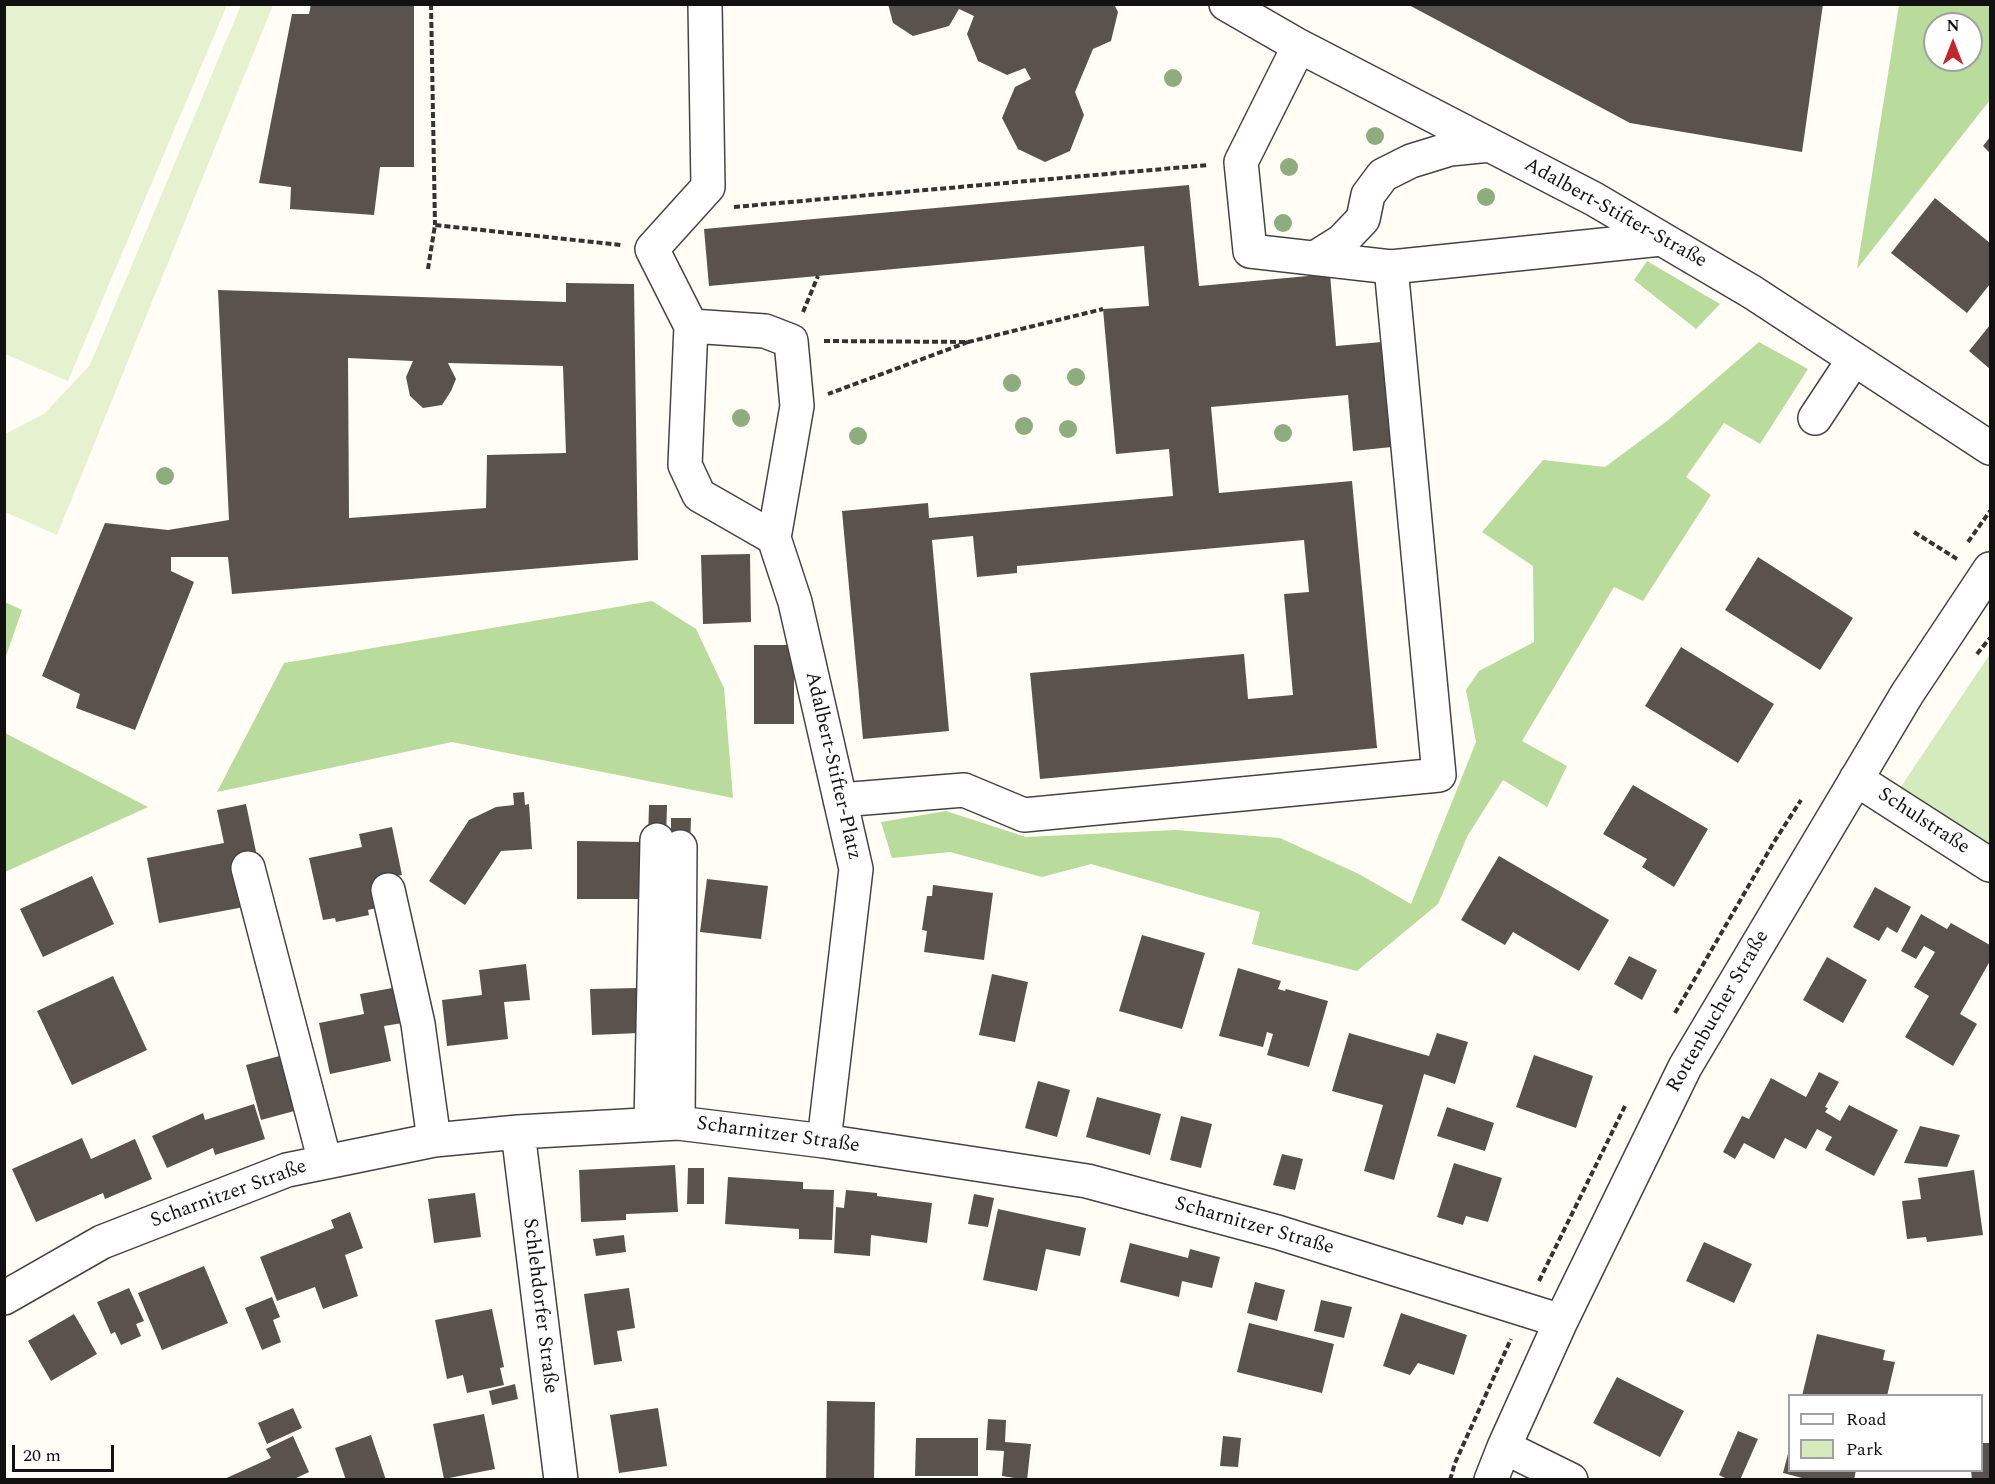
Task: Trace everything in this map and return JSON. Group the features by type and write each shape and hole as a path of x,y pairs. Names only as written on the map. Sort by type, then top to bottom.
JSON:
{"street":[{"path":"705,4 708,187 652,249 691,326 685,465 699,495 774,538"},
{"name":"Adalbert-Stifter-Straße","path":"1226,4 1299,46 1594,200 1752,292 1990,448"},
{"path":"1299,46 1241,162 1250,251 1390,267 1661,239"},
{"path":"1315,258 1342,241 1363,219 1368,195 1383,175 1411,161 1450,149 1490,145"},
{"path":"840,800 964,790 1024,815 1439,775 1390,267"},
{"path":"691,326 765,332 791,341"},
{"name":"Adalbert-Stifter-Platz","path":"791,341 797,406 774,538 795,602 856,869 824,1141"},
{"path":"1815,418 1854,358"},
{"name":"Rottenbucher Straße","path":"1491,1479 1503,1447 1561,1321 1685,1067 1907,694 1988,572"},
{"name":"Schulstraße","path":"1856,779 1990,865"},
{"path":"664,1123 668,844"},
{"path":"248,868 325,1162"},
{"path":"388,890 418,1024 434,1140"},
{"name":"Scharnitzer Straße","path":"4,1298 102,1242 287,1170 434,1140 664,1123 824,1141 1087,1181 1277,1232 1561,1321"},
{"name":"Schlehdorfer Straße","path":"518,1132 561,1479"},
{"path":"1503,1447 1571,1479"}],"path":[{"path":"428,269 435,225 431,4"},
{"path":"686,211 1241,162"},
{"path":"435,225 652,249"},
{"path":"797,406 968,342 1103,309"},
{"path":"791,341 968,342"},
{"path":"1914,532 1988,572"},
{"path":"1971,661 1990,638"}],"green space":[{"path":"4,5 227,5 68,381 5,354"},
{"path":"241,5 273,5 57,535 5,512 5,434 44,414 90,365"},
{"path":"1899,5 1990,5 1990,100 1857,269"},
{"path":"1647,261 1720,304 1696,329 1634,280"},
{"path":"1759,342 1808,369 1760,444 1724,423 1686,477 1711,495 1643,601 1614,587 1522,741 1567,766 1547,807 1503,780 1468,835 1438,904 1357,971 1252,944 1260,912 1091,864 1042,877 950,852 892,858 881,822 946,811 1026,837 1176,830 1280,838 1359,874 1411,904 1476,742 1466,690 1479,671 1534,642 1533,566 1482,532 1543,460 1605,467 1667,421"},
{"path":"652,601 696,629 724,688 733,798 452,742 217,792 284,663"},
{"path":"5,602 22,610 5,659"},
{"path":"1990,654 1990,846 1900,788"},
{"path":"5,733 148,807 5,872"}],"building":[{"path":"311,4 414,4 414,167 380,167 374,215 290,209 291,187 259,183 292,14 309,14"},
{"path":"888,4 1114,4 1118,12 1111,41 1093,49 1075,92 1084,115 1070,151 1045,162 1018,149 1002,118 1015,87 1031,79 1025,68 1007,75 978,61 967,34 974,16 959,9 949,26 913,36 893,23"},
{"path":"1407,4 1823,4 1802,152 1630,123"},
{"path":"1990,137 1990,153 1983,146"},
{"path":"1189,185 1199,286 1330,274 1336,346 1382,342 1392,447 1353,451 1348,395 1211,407 1219,493 1352,481 1377,748 1040,779 1030,673 1244,654 1248,699 1293,695 1284,594 1309,592 1304,540 1017,566 1017,573 977,577 973,536 932,540 949,731 863,739 842,511 928,503 929,518 1173,496 1169,449 1116,454 1103,309 1149,306 1144,246 709,286 704,229"},
{"path":"1935,198 1990,243 1990,284 1967,313 1891,253"},
{"path":"566,283 634,284 638,560 232,594 228,557 171,557 171,571 194,582 135,730 76,708 80,694 42,676 105,523 168,530 229,520 218,290 566,302","holes":["348,358 413,361 406,377 410,396 423,408 442,405 451,391 456,379 448,363 563,366 566,453 487,455 486,508 349,518"]},
{"path":"1990,325 1990,369 1969,351"},
{"path":"750,554 751,622 703,624 701,555"},
{"path":"1758,557 1853,618 1820,670 1725,610"},
{"path":"754,645 794,645 794,724 754,724"},
{"path":"1681,647 1774,704 1738,763 1645,706"},
{"path":"1633,785 1708,829 1674,887 1642,867 1647,859 1603,834"},
{"path":"524,792 525,805 529,804 532,849 501,851 465,905 429,881 469,820 496,807 514,805 513,793"},
{"path":"246,804 259,866 244,907 159,923 147,858 224,843 217,810"},
{"path":"649,805 667,805 666,840 648,840"},
{"path":"671,818 691,818 690,848 671,847"},
{"path":"392,827 402,875 375,880 381,907 368,910 369,915 336,922 335,918 323,920 309,858 362,847 359,834"},
{"path":"577,841 641,842 641,899 577,899"},
{"path":"1499,856 1609,920 1579,971 1513,932 1505,945 1461,920"},
{"path":"92,876 114,924 43,957 20,909"},
{"path":"707,879 768,886 761,939 700,932"},
{"path":"933,885 993,893 984,960 924,952 927,931 922,930 927,896 932,896"},
{"path":"1875,887 1911,907 1897,933 1887,927 1879,941 1853,927"},
{"path":"1921,914 1947,929 1951,923 1990,945 1990,961 1960,1014 1977,1024 1953,1066 1905,1037 1929,996 1914,987 1935,952 1924,946 1916,959 1901,951"},
{"path":"1142,935 1205,953 1182,1029 1119,1011"},
{"path":"1629,956 1657,970 1642,1000 1614,984"},
{"path":"1827,957 1867,980 1843,1023 1803,1000"},
{"path":"526,964 530,1000 504,1002 508,1039 447,1046 442,1000 482,995 479,970"},
{"path":"1238,968 1281,981 1278,989 1285,991 1286,989 1328,1001 1309,1067 1267,1055 1273,1034 1267,1032 1263,1047 1219,1036"},
{"path":"992,974 1028,982 1015,1042 979,1035"},
{"path":"113,976 147,1050 72,1085 37,1011"},
{"path":"403,986 409,1022 384,1026 391,1061 330,1074 319,1023 364,1014 360,994"},
{"path":"638,988 639,1033 592,1035 590,989"},
{"path":"1349,1033 1429,1056 1437,1033 1468,1042 1455,1084 1424,1074 1394,1180 1364,1171 1383,1105 1332,1091"},
{"path":"283,1055 298,1110 261,1120 246,1065"},
{"path":"1534,1055 1593,1076 1576,1128 1516,1107"},
{"path":"1819,1072 1839,1082 1825,1107 1828,1108 1825,1112 1840,1121 1849,1105 1898,1130 1874,1176 1825,1150 1832,1137 1817,1129 1806,1149 1785,1138 1774,1159 1744,1143 1735,1159 1723,1152 1742,1116 1749,1119 1771,1078 1806,1097"},
{"path":"1038,1081 1070,1090 1057,1137 1025,1128"},
{"path":"1097,1097 1161,1114 1150,1155 1086,1137"},
{"path":"254,1104 265,1139 215,1155 213,1148 167,1168 152,1136 203,1113 205,1120"},
{"path":"1447,1107 1494,1123 1485,1151 1437,1136"},
{"path":"1181,1116 1212,1124 1201,1168 1170,1160"},
{"path":"1920,1126 1960,1135 1947,1167 1904,1163"},
{"path":"82,1138 91,1159 135,1139 152,1179 105,1199 103,1193 36,1222 12,1169"},
{"path":"1282,1154 1303,1159 1295,1190 1273,1185"},
{"path":"1454,1163 1502,1178 1488,1222 1466,1216 1463,1225 1437,1217"},
{"path":"675,1165 678,1212 626,1214 626,1220 581,1222 579,1170"},
{"path":"688,1168 704,1168 704,1204 687,1204"},
{"path":"1974,1170 1983,1235 1927,1242 1926,1237 1907,1239 1902,1201 1921,1199 1918,1178"},
{"path":"728,1177 803,1182 803,1189 834,1190 832,1240 799,1239 799,1229 725,1224"},
{"path":"846,1190 932,1203 927,1243 871,1235 870,1256 834,1253 836,1207 844,1208"},
{"path":"475,1193 481,1237 434,1243 428,1199"},
{"path":"974,1194 994,1198 988,1227 968,1224"},
{"path":"998,1209 1086,1228 1080,1256 1046,1249 1037,1291 983,1280"},
{"path":"350,1212 363,1248 345,1255 358,1296 323,1309 315,1287 277,1301 260,1257 334,1228 331,1220"},
{"path":"624,1235 626,1252 596,1256 593,1239"},
{"path":"1704,1242 1752,1264 1734,1303 1686,1281"},
{"path":"1130,1243 1188,1258 1190,1249 1220,1257 1212,1288 1182,1281 1179,1297 1120,1282"},
{"path":"204,1266 228,1323 162,1350 138,1293"},
{"path":"1255,1282 1285,1290 1277,1321 1247,1313"},
{"path":"129,1288 144,1321 136,1324 141,1336 121,1345 115,1332 111,1334 97,1302"},
{"path":"629,1288 635,1328 617,1331 622,1361 594,1365 584,1294"},
{"path":"272,1297 280,1317 273,1320 281,1342 262,1350 245,1308"},
{"path":"1321,1300 1352,1307 1344,1338 1314,1331"},
{"path":"492,1309 504,1367 500,1368 504,1385 467,1393 463,1375 447,1379 435,1320"},
{"path":"1401,1313 1467,1335 1454,1375 1418,1363 1410,1375 1383,1366"},
{"path":"74,1314 97,1354 51,1381 28,1341"},
{"path":"1249,1323 1334,1344 1322,1393 1237,1372"},
{"path":"1817,1334 1885,1350 1883,1360 1895,1362 1887,1394 1802,1394"},
{"path":"1617,1377 1684,1411 1660,1457 1593,1423"},
{"path":"515,1384 518,1399 492,1405 489,1391"},
{"path":"827,1401 875,1402 874,1480 826,1480"},
{"path":"293,1408 302,1428 267,1444 258,1423"},
{"path":"658,1408 667,1466 619,1473 610,1415"},
{"path":"484,1414 495,1469 444,1479 433,1424"},
{"path":"988,1419 1006,1420 1005,1442 1031,1444 1027,1480 1002,1476 1004,1451 986,1450"},
{"path":"1738,1431 1758,1439 1740,1480 1729,1480 1719,1475"},
{"path":"371,1435 386,1480 346,1480 335,1448"},
{"path":"293,1436 309,1472 292,1480 222,1480 271,1458 266,1449"},
{"path":"1223,1436 1241,1438 1238,1467 1220,1466"},
{"path":"916,1438 978,1438 978,1476 915,1476"},
{"path":"1983,1443 1990,1443 1990,1480 1972,1480 1971,1472 1983,1472"},
{"path":"1788,1454 1788,1472 1856,1472 1854,1480 1810,1480 1783,1473"}]}
